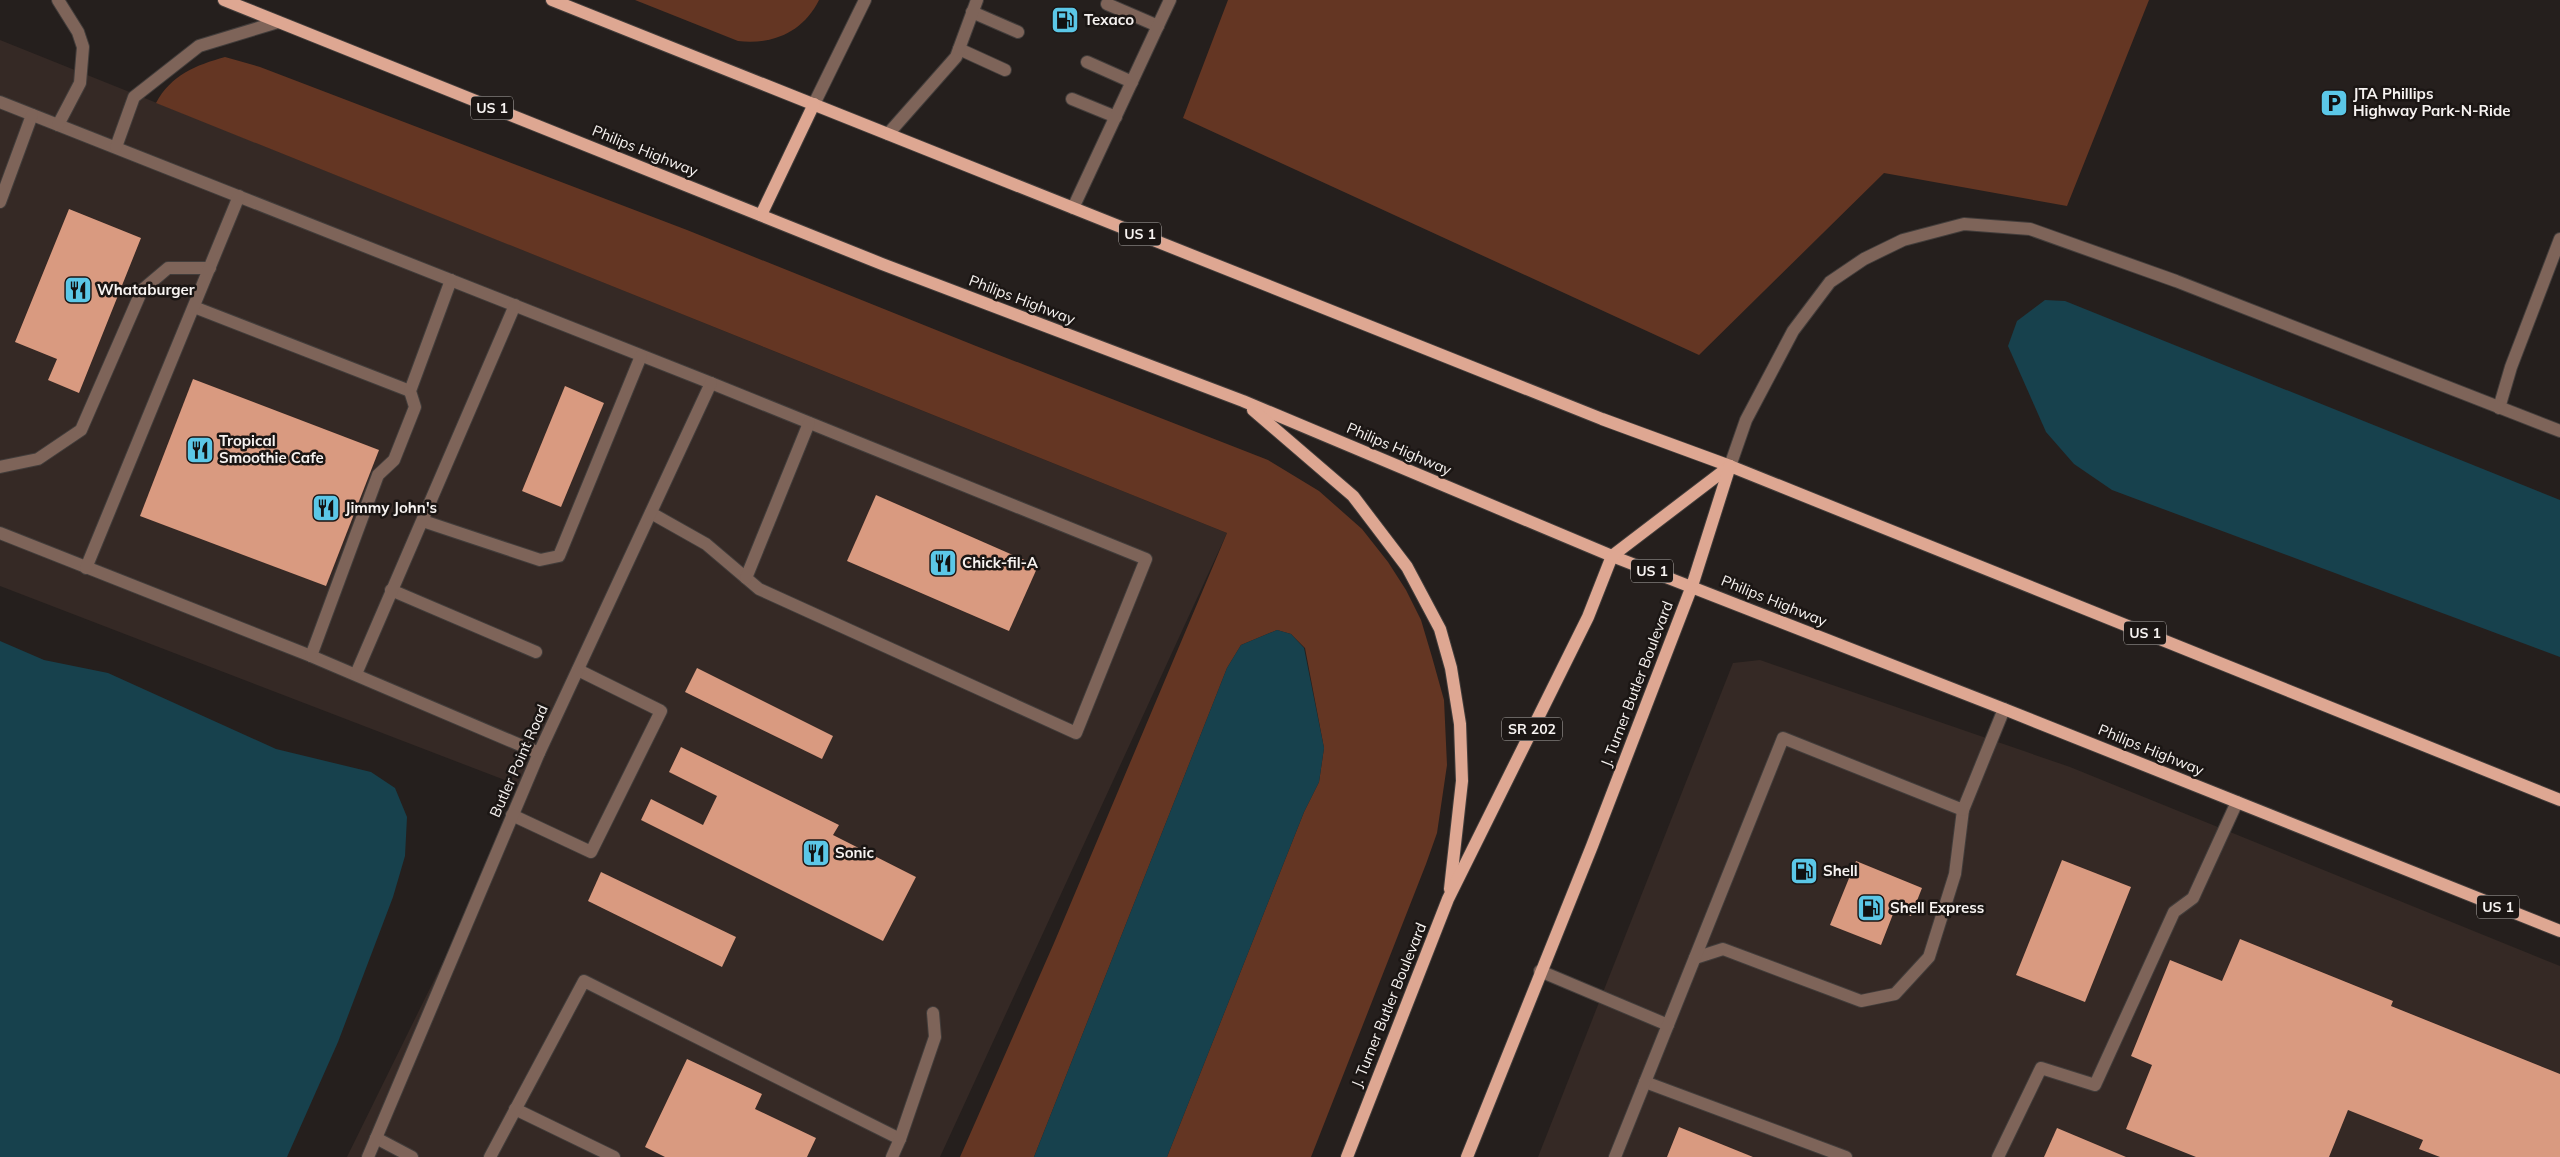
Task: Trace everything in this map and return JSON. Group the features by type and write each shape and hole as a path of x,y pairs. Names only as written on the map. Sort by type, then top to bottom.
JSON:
{"main road":[{"name":"Philips Highway","path":"224,0 882,264 1243,401 1612,556 2004,709 2560,931"},
{"name":"US 1","path":"552,0 1602,419 1730,466 2560,800"},
{"path":"761,215 814,104"},
{"path":"1243,401 1353,496 1407,567 1440,629 1451,668 1460,724 1462,772 1448,899"},
{"path":"1612,556 1730,466"},
{"name":"J. Turner Butler Boulevard","path":"1467,1157 1540,971 1592,846 1692,586 1730,466"},
{"name":"J. Turner Butler Boulevard","path":"1347,1157 1448,899 1588,617 1612,556"}],"lane":[{"path":"58,0 78,32 83,47 80,83 58,125"},
{"path":"814,104 865,0"},
{"path":"888,134 956,57 977,0"},
{"path":"1073,208 1170,0"},
{"path":"1107,4 1158,26"},
{"path":"972,12 1018,32"},
{"path":"116,148 134,97 198,46 278,22"},
{"path":"959,49 1005,70"},
{"path":"1087,62 1132,82"},
{"path":"1072,98 1116,117"},
{"path":"0,102 712,383 1146,560 1076,733 759,589 706,544 651,513"},
{"path":"0,202 32,115"},
{"path":"86,568 239,196"},
{"path":"1730,466 1746,420 1794,331 1830,282 1864,259 1903,240 1964,224 2030,229 2186,285 2560,430"},
{"path":"2500,408 2511,367 2560,239"},
{"path":"0,467 38,459 81,430 142,290 168,268 210,268"},
{"path":"311,656 378,475 394,460 415,407 410,391 451,280"},
{"path":"356,674 515,305"},
{"path":"194,307 410,391"},
{"path":"423,521 540,560 559,556 641,356"},
{"name":"Butler Point Road","path":"368,1157 539,752 712,383"},
{"path":"746,578 809,422"},
{"path":"0,533 356,674 539,752"},
{"path":"391,590 536,652"},
{"path":"512,815 591,852 661,711 578,670"},
{"path":"1696,958 1723,948 1861,1002 1895,994 1929,957 1955,874 1964,810 2004,709"},
{"path":"1615,1157 1783,738 1964,810"},
{"path":"1998,1157 2041,1068 2095,1085 2174,912 2193,898 2237,802"},
{"path":"1540,971 1668,1025"},
{"path":"490,1157 584,981 900,1139"},
{"path":"892,1157 935,1037 933,1013"},
{"path":"1645,1082 1846,1157"},
{"path":"515,1109 614,1157"},
{"path":"376,1138 412,1157"}],"shaded area":[{"path":"635,0 819,0 805,20 796,28 775,38 751,42 738,41"},
{"path":"1228,0 2149,0 2067,206 1884,173 1699,355 1183,118"},
{"path":"0,40 1227,533 940,1157 347,1157 528,789 0,586"},
{"path":"225,57 260,67 687,230 1268,460 1319,491 1362,529 1388,562 1406,590 1421,620 1444,700 1447,765 1437,833 1311,1157 1167,1157 1304,812 1319,782 1324,748 1305,648 1291,634 1277,630 1241,645 1227,668 1034,1157 960,1157 1054,943 1227,533 156,103 169,85 185,72"},
{"path":"1760,660 2070,767 2560,966 2560,1157 1538,1157 1733,663"}],"water":[{"path":"2045,300 2065,301 2560,500 2560,657 2112,490 2074,464 2046,432 2008,346 2017,321"},
{"path":"1277,630 1291,634 1304,648 1324,748 1319,782 1304,812 1167,1157 1034,1157 1227,668 1241,645"},
{"path":"0,641 44,660 108,673 276,749 371,772 395,788 407,817 405,856 393,897 338,1042 287,1157 0,1157"}],"building":[{"name":"Whataburger","path":"69,209 141,238 79,393 48,380 57,359 15,342"},
{"path":"193,379 379,450 326,586 140,516"},
{"path":"565,386 604,403 561,507 522,491"},
{"name":"Chick-fil-A","path":"876,495 1038,566 1009,631 847,561"},
{"path":"697,668 833,736 822,759 685,692"},
{"path":"681,747 839,825 833,835 916,877 883,941 641,820 651,799 703,825 717,796 669,772"},
{"path":"2062,860 2131,887 2085,1002 2016,975"},
{"path":"1856,861 1922,888 1911,916 1895,909 1881,945 1830,925"},
{"path":"601,872 736,937 722,967 588,901"},
{"path":"2240,939 2393,1001 2391,1006 2560,1074 2560,1157 2440,1157 2419,1149 2423,1140 2348,1110 2329,1157 2196,1157 2126,1129 2152,1065 2131,1056 2170,960 2222,981"},
{"path":"687,1059 762,1094 755,1109 816,1138 807,1157 665,1157 645,1147"},
{"path":"1679,1127 1753,1157 1667,1157"},
{"path":"2057,1128 2126,1157 2044,1157"}],"place":[{"name":"Texaco","path":"1065,20"},
{"name":"JTA Phillips Highway Park-N-Ride","path":"2334,103"},
{"name":"Whataburger","path":"78,290"},
{"name":"Tropical Smoothie Cafe","path":"200,450"},
{"name":"Jimmy John's","path":"326,508"},
{"name":"Chick-fil-A","path":"943,563"},
{"name":"Sonic","path":"816,853"},
{"name":"Shell","path":"1804,871"},
{"name":"Shell Express","path":"1871,908"}]}
